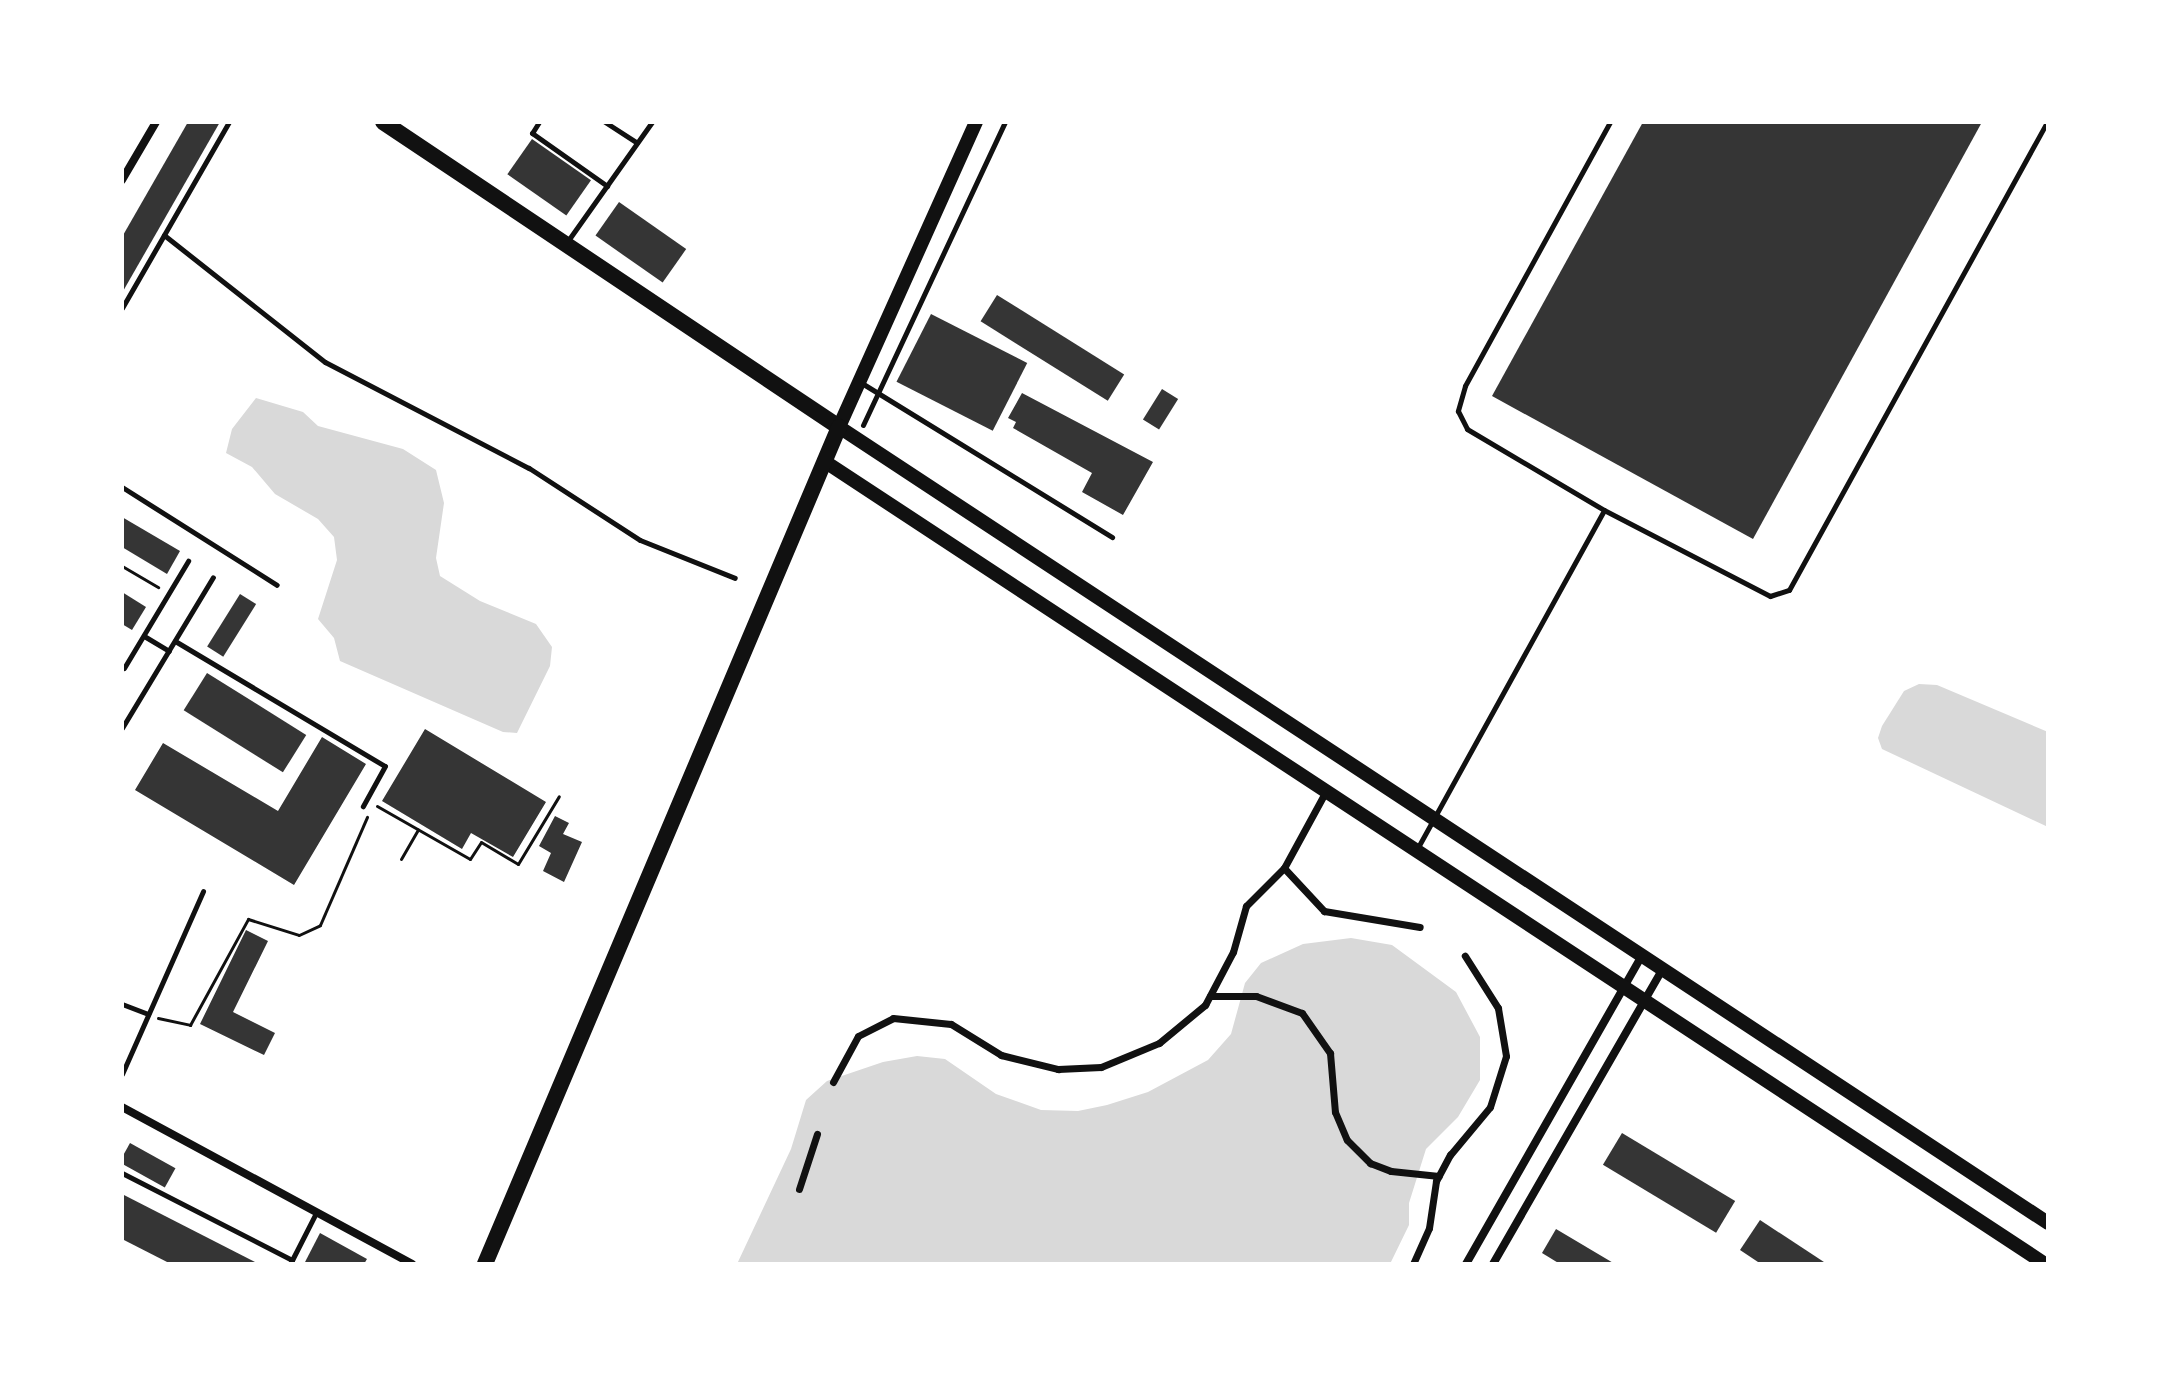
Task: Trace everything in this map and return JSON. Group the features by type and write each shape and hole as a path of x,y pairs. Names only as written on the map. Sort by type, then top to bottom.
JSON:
{"main road":[{"path":"383,122 564,247 839,427 485,1264"}],"street":[{"path":"122,180 156,122"},
{"path":"976,122 839,427 2048,1223"},
{"path":"824,461 2045,1264"},
{"path":"833,1079 858,1036 877,1024 914,1016 951,1024 1015,1061 1058,1069 1101,1067 1159,1043 1186,1024 1210,996 1233,952 1246,906 1284,868 1326,791"},
{"path":"1284,868 1324,911 1420,927"},
{"path":"1413,1264 1429,1228 1439,1176 1490,1107 1506,1056 1498,1008 1465,956"},
{"path":"1466,1264 1642,956"},
{"path":"1493,1264 1662,970"},
{"path":"1210,996 1272,999 1314,1024 1330,1053 1335,1112 1347,1140 1370,1163 1439,1176"},
{"path":"122,1107 412,1264"},
{"path":"799,1189 817,1134"}],"lane":[{"path":"122,308 229,122"},
{"path":"539,122 532,133 607,186"},
{"path":"605,122 637,143"},
{"path":"564,247 652,122"},
{"path":"863,425 1005,122"},
{"path":"1610,122 1465,386 1458,411 1467,429 1604,510 1770,596 1789,590 2047,122"},
{"path":"164,235 325,362 529,468 640,540 735,578"},
{"path":"859,382 879,391 887,402 1112,537"},
{"path":"122,487 277,585"},
{"path":"1416,850 1604,510"},
{"path":"124,668 188,561"},
{"path":"122,728 213,577"},
{"path":"144,636 169,651"},
{"path":"175,641 385,766 363,806"},
{"path":"122,1074 203,891"},
{"path":"122,1004 148,1014"},
{"path":"122,1173 291,1262 316,1213"}],"path":[{"path":"122,566 169,593"},
{"path":"366,800 470,859 481,842 518,864 559,796"},
{"path":"148,1014 190,1025 248,919 299,935 320,925 369,821 363,806"},
{"path":"401,859 418,829"}],"shaded area":[{"path":"256,398 303,412 318,426 403,449 436,470 444,503 436,558 440,576 480,601 536,624 552,647 550,666 517,733 503,732 340,661 334,638 318,619 337,560 334,537 318,519 275,494 252,467 226,453 232,429"},
{"path":"1919,684 1937,685 2048,732 2048,827 1882,749 1878,738 1882,726 1904,691"},
{"path":"1351,938 1392,945 1456,992 1480,1037 1480,1080 1458,1117 1426,1149 1409,1203 1409,1225 1390,1264 737,1264 791,1149 806,1100 827,1081 883,1062 917,1056 945,1059 996,1094 1041,1110 1078,1111 1107,1105 1148,1092 1208,1060 1231,1034 1245,983 1261,963 1303,944"}],"building":[{"path":"188,122 220,122 122,293 122,237"},
{"path":"1643,122 1982,122 1753,539 1492,396"},
{"path":"532,139 591,180 566,216 507,174"},
{"path":"619,202 686,249 663,283 595,236"},
{"path":"997,295 1124,374 1108,401 981,321"},
{"path":"931,314 1027,363 993,431 896,382"},
{"path":"1162,389 1178,399 1159,430 1143,420"},
{"path":"1022,393 1153,462 1123,515 1082,492 1092,473 1013,428 1016,422 1008,418"},
{"path":"122,517 180,551 167,574 122,547"},
{"path":"122,592 146,607 132,630 122,624"},
{"path":"240,594 256,604 223,657 207,647"},
{"path":"207,673 306,735 283,772 184,710"},
{"path":"425,729 546,802 513,857 471,833 462,849 382,801"},
{"path":"322,737 366,764 294,885 135,790 163,743 278,811"},
{"path":"555,816 569,823 563,834 582,842 564,882 543,871 551,853 539,846"},
{"path":"246,930 268,941 233,1012 275,1033 264,1055 200,1024"},
{"path":"1622,1133 1735,1201 1716,1233 1603,1165"},
{"path":"130,1143 175,1168 165,1187 122,1164"},
{"path":"122,1194 259,1264 171,1264 122,1239"},
{"path":"1760,1220 1827,1264 1761,1264 1740,1250"},
{"path":"1556,1229 1615,1264 1560,1264 1542,1253"},
{"path":"320,1233 367,1259 364,1264 304,1264"}]}
